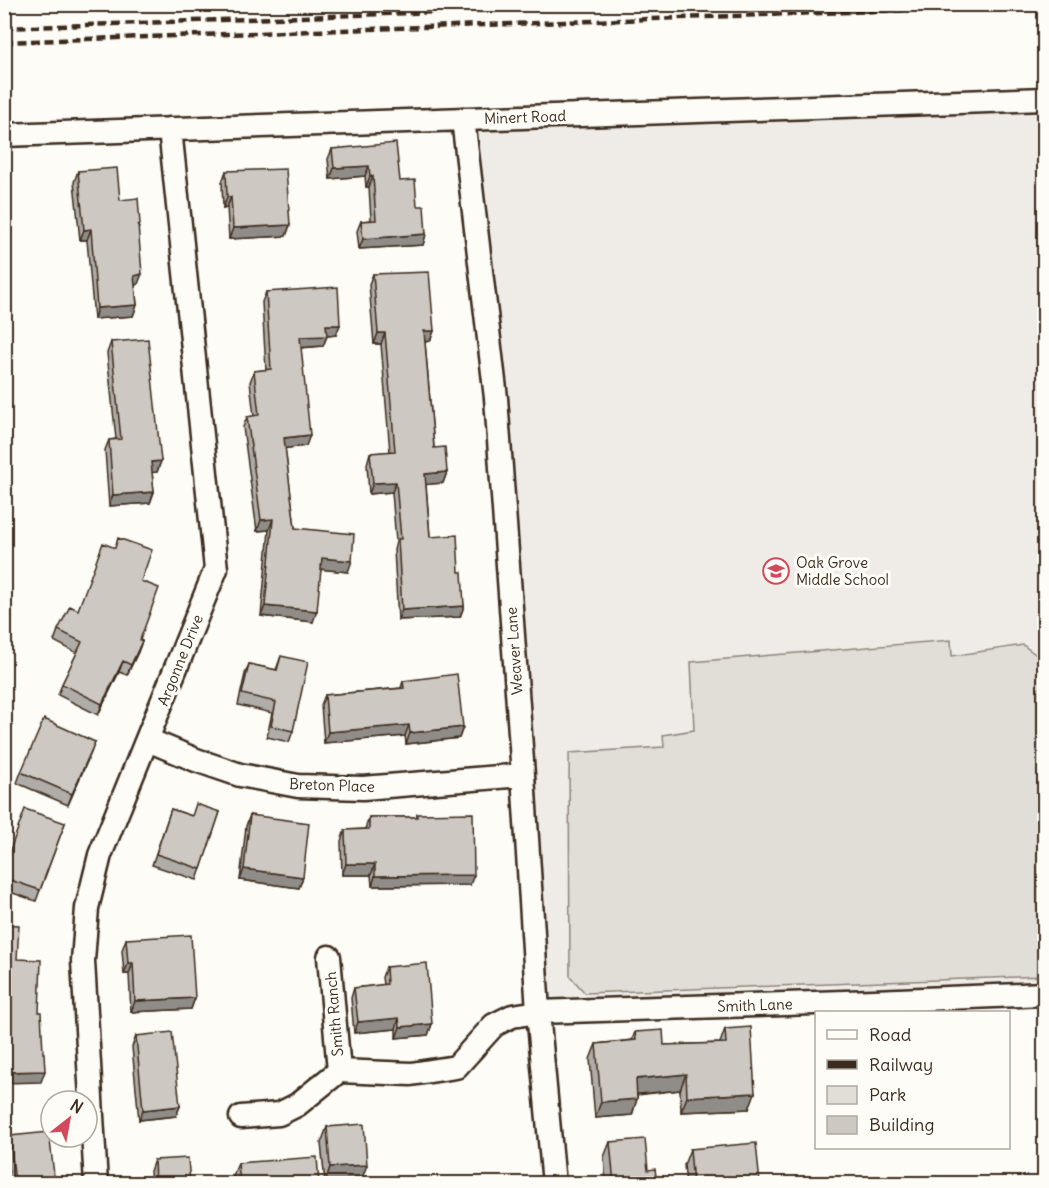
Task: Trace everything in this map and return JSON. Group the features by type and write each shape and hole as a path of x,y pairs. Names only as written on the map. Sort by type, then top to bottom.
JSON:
{"street":[{"name":"Minert Road","path":"4,135 1044,99"},
{"name":"Weaver Lane","path":"463,119 496,398 538,1012 554,1184"},
{"name":"Argonne Drive","path":"96,1184 84,961 87,908 100,855 216,569 170,129"},
{"name":"Breton Place","path":"148,740 240,775 298,786 363,788 523,775"},
{"name":"Smith Ranch","path":"329,957 339,1071"},
{"name":"Smith Lane","path":"538,1012 1044,994"},
{"name":"Smith Ranch","path":"242,1117 279,1114 297,1105 339,1071 411,1074 456,1067 494,1025 512,1016 538,1012"}],"shaded area":[{"name":"Oak Grove Middle School","path":"1044,99 1044,994 538,1012 463,119"}],"green space":[{"path":"951,640 952,656 1023,645 1039,657 1044,701 1044,976 585,993 570,976 569,753 664,747 663,735 694,730 691,662"}],"building":[{"path":"396,143 400,181 415,180 417,206 424,206 426,234 363,239 361,221 376,220 373,176 370,176 369,166 334,168 332,149"},
{"path":"117,168 120,200 138,198 142,274 134,276 137,305 97,308 91,229 84,230 78,171"},
{"path":"286,169 290,225 233,228 231,197 227,197 226,171"},
{"path":"429,272 434,331 424,331 434,448 445,447 447,472 425,474 430,537 457,535 464,606 402,610 398,539 401,539 396,482 373,483 370,453 395,451 385,333 378,333 373,274"},
{"path":"338,287 340,325 326,325 327,336 300,337 310,435 284,438 295,528 354,534 352,561 322,558 317,611 265,606 273,519 261,520 247,417 259,415 254,371 271,369 266,292"},
{"path":"148,339 161,461 151,462 154,492 113,495 109,440 121,439 111,342"},
{"path":"118,538 152,550 141,581 159,588 140,640 142,641 131,665 123,661 102,704 62,684 82,642 58,630 70,606 78,610 103,543 115,548"},
{"path":"281,656 308,662 293,731 271,726 276,702 242,694 249,664 277,670"},
{"path":"457,674 463,727 410,733 409,725 328,732 325,695 404,688 403,681"},
{"path":"44,719 95,742 72,794 21,772"},
{"path":"196,804 220,812 201,869 156,854 171,809 192,816"},
{"path":"25,809 65,823 40,890 4,878 4,867"},
{"path":"473,813 474,875 375,876 375,864 346,864 345,830 369,829 369,817 417,817 417,814"},
{"path":"250,815 309,823 303,877 244,869"},
{"path":"4,924 19,925 17,959 41,960 39,1012 41,1012 45,1071 4,1072"},
{"path":"191,935 195,998 135,1001 133,963 128,963 126,939"},
{"path":"427,963 432,1024 400,1027 399,1018 358,1022 354,988 387,984 386,967"},
{"path":"751,1027 755,1093 687,1097 686,1074 636,1079 637,1099 601,1102 596,1044 636,1040 635,1032 663,1030 664,1045 726,1043 725,1029"},
{"path":"172,1032 180,1106 143,1110 136,1036"},
{"path":"364,1124 367,1165 330,1167 327,1127"},
{"path":"39,1133 39,1149 51,1149 55,1184 15,1184 10,1136"},
{"path":"645,1139 648,1170 655,1169 657,1184 614,1184 610,1142"},
{"path":"756,1143 760,1184 693,1184 690,1149"},
{"path":"317,1157 319,1184 240,1184 238,1163"},
{"path":"188,1158 190,1184 155,1184 154,1160"}],"railway":[{"path":"4,28 652,4"},
{"path":"4,42 1044,5"}],"place":[{"name":"Oak Grove Middle School","path":"776,571"}]}
